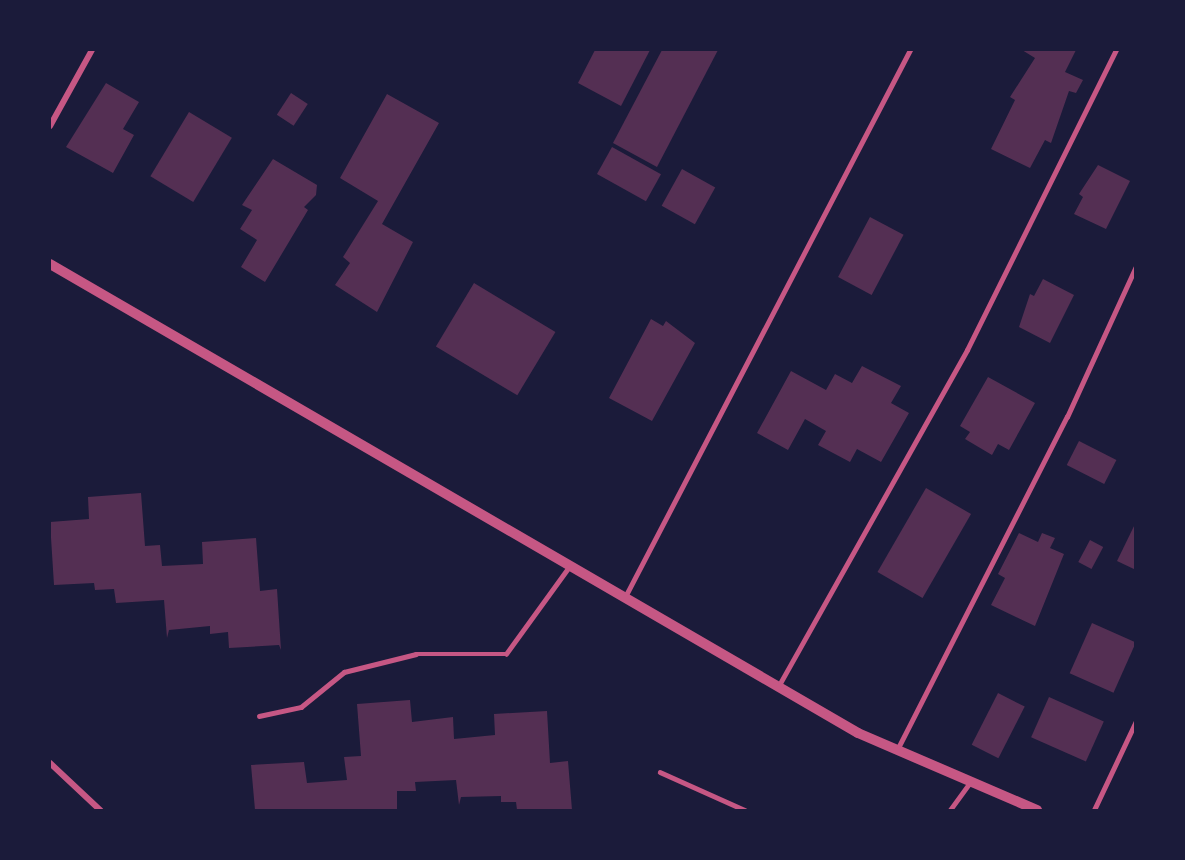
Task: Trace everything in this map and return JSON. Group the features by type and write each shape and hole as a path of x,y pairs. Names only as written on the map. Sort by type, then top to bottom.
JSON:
{"street":[{"path":"50,126 93,50"},
{"path":"50,264 896,754 1037,810"},
{"path":"50,763 100,810"}],"lane":[{"path":"625,597 910,50"},
{"path":"778,687 967,350 1116,50"},
{"path":"896,754 1067,417 1136,266"},
{"path":"259,716 301,707 344,672 416,654 506,654 570,564"},
{"path":"1094,810 1136,721"},
{"path":"660,772 745,810"},
{"path":"950,810 969,784"}],"building":[{"path":"595,50 650,50 621,106 578,83"},
{"path":"662,50 718,50 657,167 613,143"},
{"path":"1022,50 1076,50 1065,72 1083,80 1076,93 1069,91 1051,143 1045,140 1030,168 991,149 1015,100 1010,97 1035,58"},
{"path":"106,83 139,102 123,129 134,135 113,173 66,147"},
{"path":"291,93 308,104 294,126 277,115"},
{"path":"387,94 439,123 382,224 413,242 377,312 335,285 350,263 343,257 378,201 340,178"},
{"path":"189,112 232,138 193,202 150,176"},
{"path":"612,147 661,174 646,201 597,174"},
{"path":"273,159 317,185 316,195 304,207 308,210 265,282 241,267 257,240 240,229 252,210 242,205"},
{"path":"1098,165 1130,181 1106,229 1074,214 1083,197 1079,194"},
{"path":"682,169 715,187 695,224 662,206"},
{"path":"870,217 904,235 872,295 838,277"},
{"path":"1043,279 1074,295 1050,343 1019,327 1030,294 1034,296"},
{"path":"474,283 555,332 517,395 436,346"},
{"path":"651,319 663,326 666,321 695,343 652,421 609,398"},
{"path":"862,366 901,386 891,403 909,413 881,462 857,449 850,462 818,445 826,431 805,419 788,450 757,433 791,371 826,390 835,374 852,383"},
{"path":"988,377 1035,403 1009,450 998,444 992,455 965,439 970,432 960,426"},
{"path":"1079,441 1116,460 1104,484 1067,465"},
{"path":"926,488 971,514 923,598 878,572"},
{"path":"141,493 145,546 160,545 162,566 203,564 202,542 256,538 260,591 277,589 281,650 279,645 229,648 228,632 210,634 210,626 169,630 167,638 164,600 116,603 114,589 95,590 94,583 54,585 50,522 89,519 88,497"},
{"path":"1136,522 1136,570 1117,561"},
{"path":"1019,533 1038,542 1042,533 1055,538 1050,548 1064,554 1035,626 991,605 1005,578 998,574"},
{"path":"1090,540 1103,547 1092,569 1078,562"},
{"path":"1092,623 1136,643 1113,693 1070,673"},
{"path":"998,693 1025,707 998,758 972,745"},
{"path":"1049,697 1104,721 1086,762 1031,737"},
{"path":"410,700 412,722 453,717 454,739 495,735 494,714 547,711 550,763 568,761 572,810 517,810 516,802 501,802 501,796 461,797 459,805 456,780 415,782 416,791 397,791 397,810 255,810 251,765 304,762 307,783 347,780 344,757 361,756 357,704"}]}
